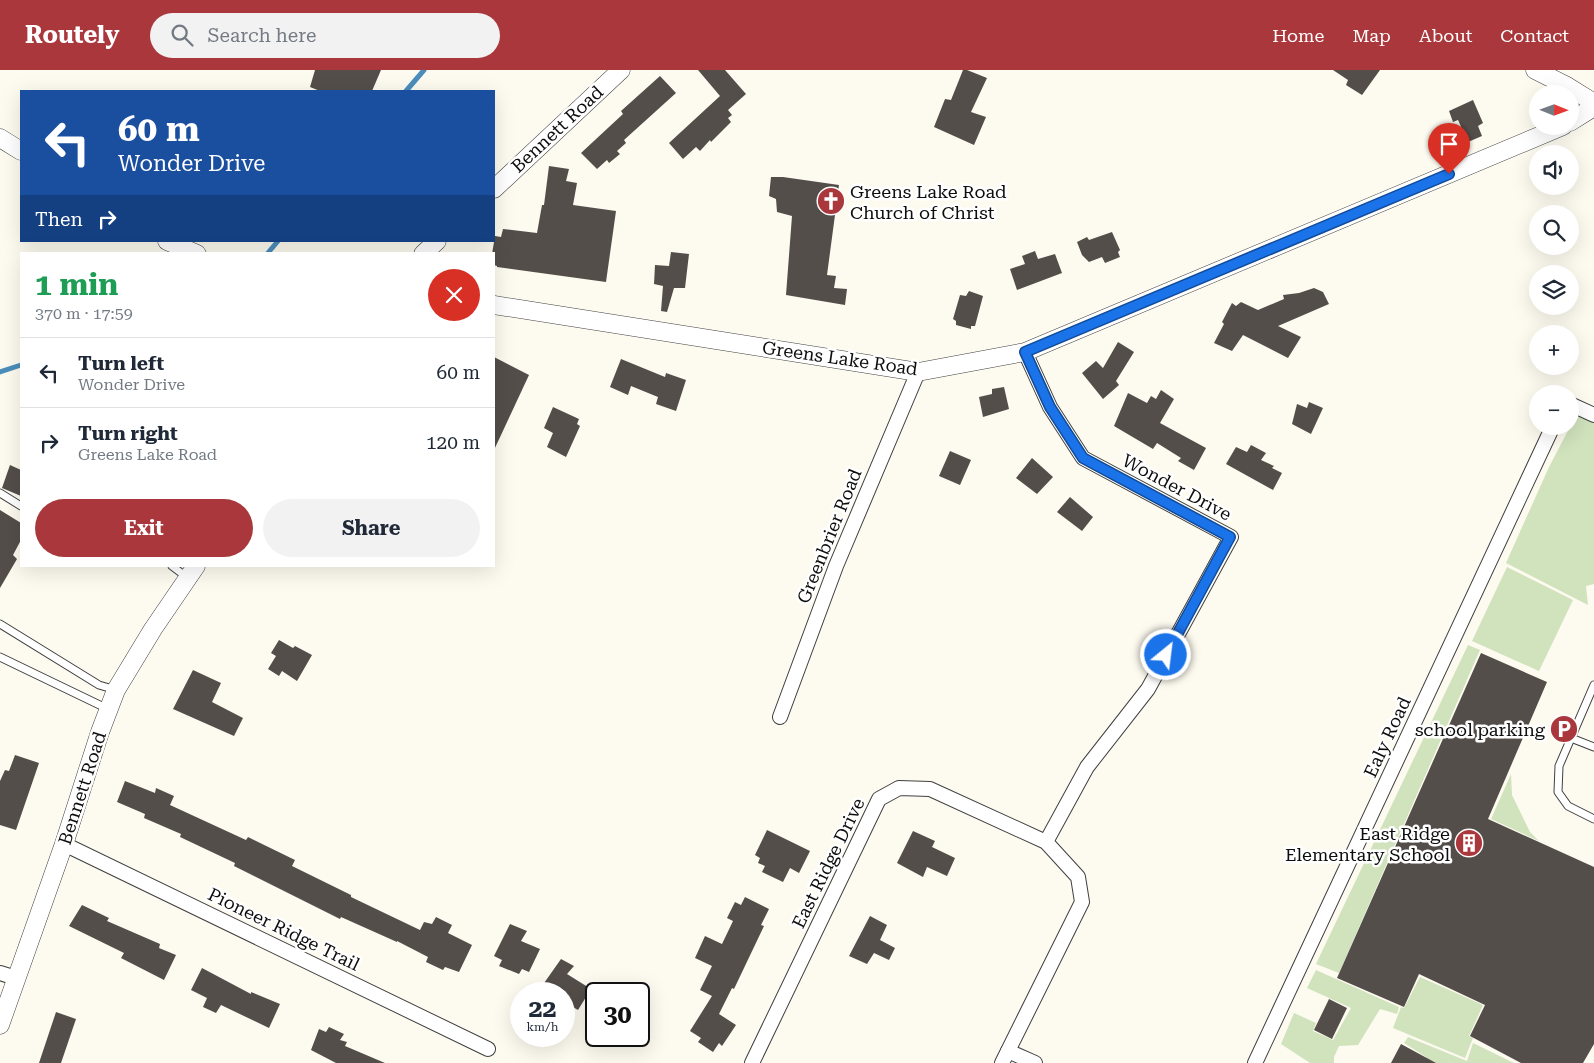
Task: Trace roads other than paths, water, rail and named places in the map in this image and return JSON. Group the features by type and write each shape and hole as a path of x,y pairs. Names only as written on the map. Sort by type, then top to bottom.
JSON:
{"street":[{"name":"Bennett Road","path":"495,188 621,70"},
{"path":"1534,70 1567,86 1594,105 1579,116"},
{"name":"Greens Lake Road","path":"495,305 918,372 1025,352 1542,135"},
{"path":"0,138 20,150"},
{"path":"169,242 192,252"},
{"path":"425,252 436,242"},
{"name":"Wonder Drive","path":"1025,352 1050,407 1083,458 1230,537 1148,689 1087,767 1046,842"},
{"name":"Greenbrier Road","path":"780,718 836,566 918,372"},
{"path":"1579,408 1594,414"},
{"name":"Ealy Road","path":"1255,1063 1549,435"},
{"name":"Bennett Road","path":"0,1025 8,976 64,844 108,709 116,690 153,629 192,572"},
{"name":"East Ridge Drive","path":"752,1063 879,799 899,788 930,789 1046,842 1078,877 1082,902 1005,1057"},
{"name":"Pioneer Ridge Trail","path":"64,844 488,1049"},
{"path":"1005,1057 1035,1063"}],"lane":[{"path":"0,493 20,505"},
{"path":"175,567 192,572"},
{"path":"0,624 99,685 116,690"},
{"path":"0,657 108,709"},
{"path":"1593,690 1559,766 1558,792 1568,806 1594,819"},
{"path":"1571,738 1594,747"}],"waterway":[{"path":"407,90 424,70"},
{"path":"269,252 277,242"},
{"path":"0,372 20,365"}],"place":[{"name":"Greens Lake Road Church of Christ","path":"831,201"},
{"name":"school parking","path":"1564,729"},
{"name":"East Ridge Elementary School","path":"1469,843"}]}
